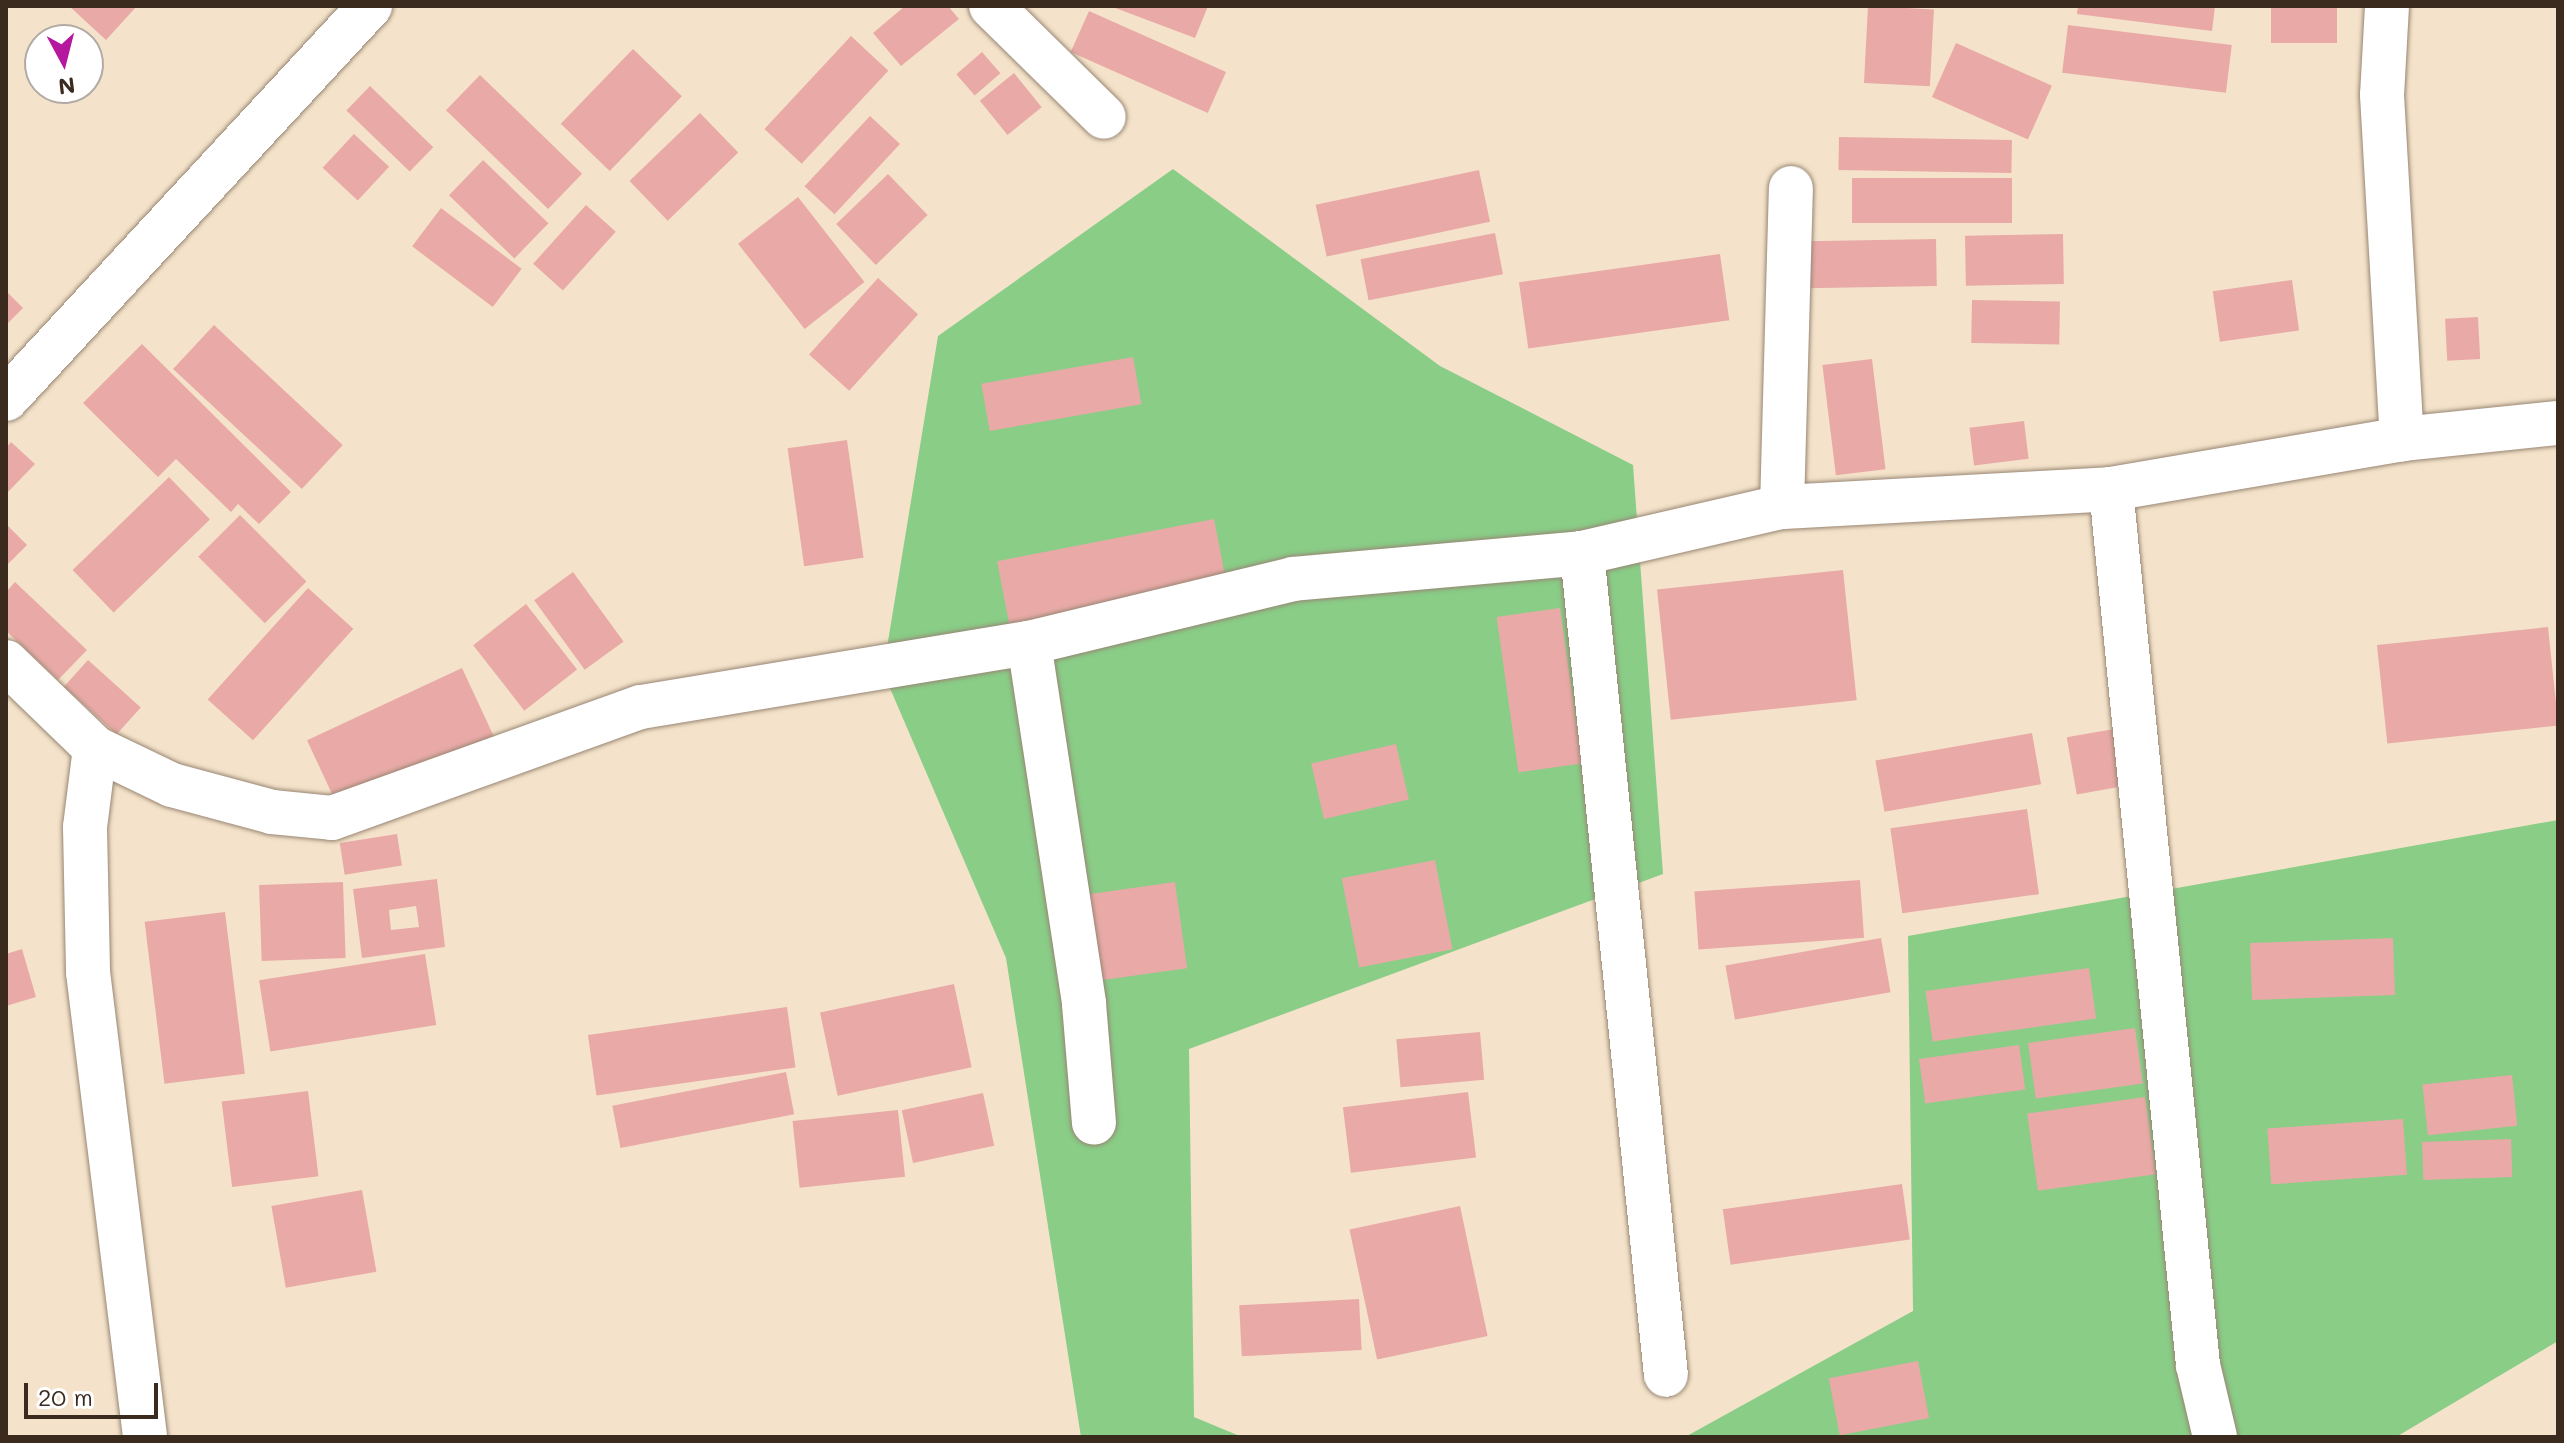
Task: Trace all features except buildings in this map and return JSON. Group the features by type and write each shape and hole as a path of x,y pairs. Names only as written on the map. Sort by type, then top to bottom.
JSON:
{"street":[{"path":"6,399 370,6"},
{"path":"991,6 1104,117"},
{"path":"2387,6 2382,95 2402,439"},
{"path":"1782,507 1791,188"},
{"path":"6,662 95,748 172,785 272,812 332,818 641,707 1029,643 1293,579 1582,553 1782,507 2111,489 2402,439 2558,423"},
{"path":"2111,489 2198,1365 2215,1437"},
{"path":"1582,553 1666,1375"},
{"path":"1029,643 1084,1004 1094,1123"},
{"path":"95,748 85,827 88,972 145,1437"}],"green space":[{"path":"1173,169 1440,366 1633,465 1663,874 1189,1049 1194,1417 1242,1437 1081,1437 1006,958 883,672 938,336"},
{"path":"2558,820 2558,1341 2396,1437 1685,1437 1913,1311 1908,936"}]}
